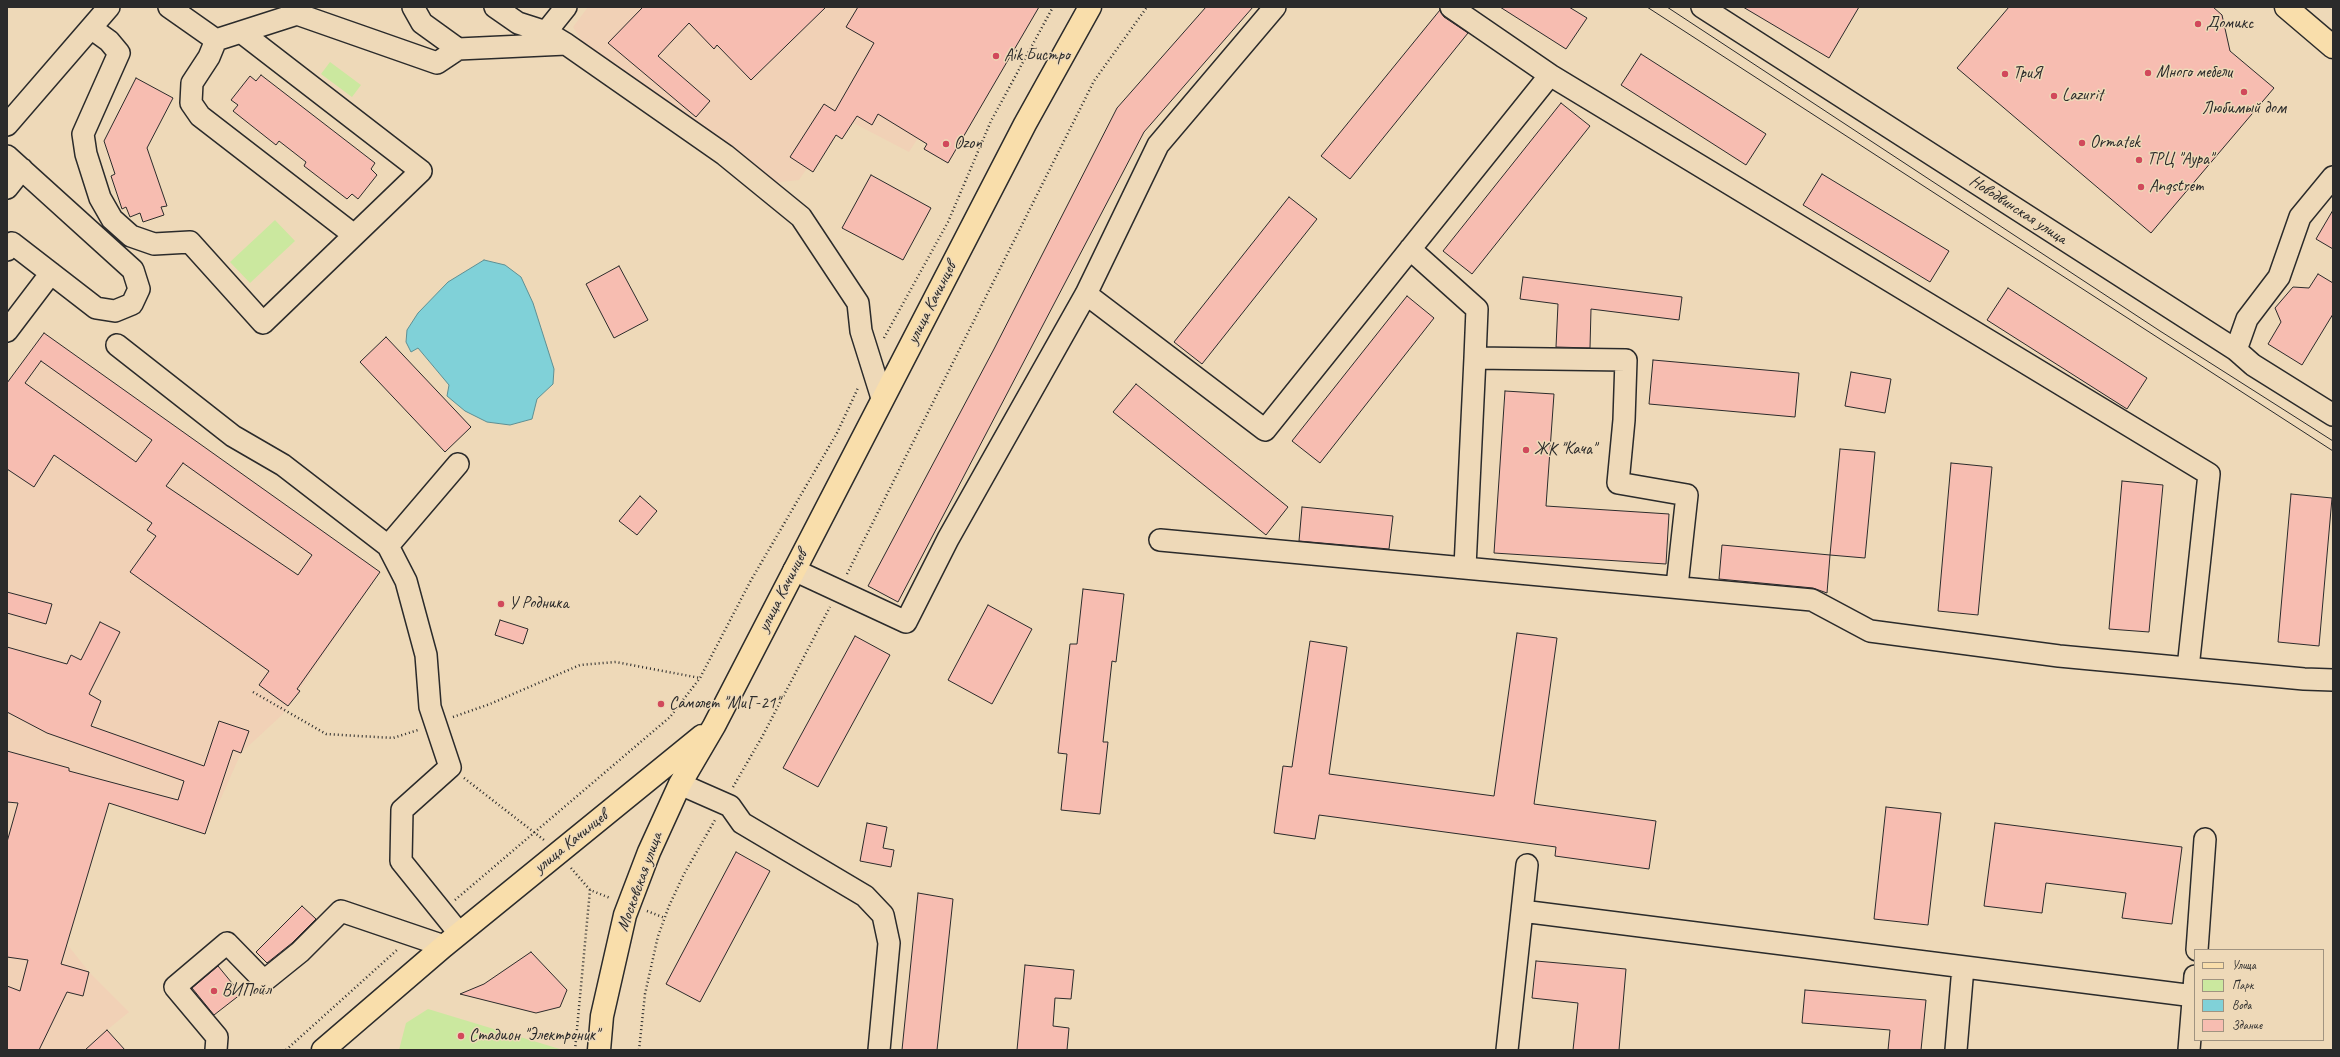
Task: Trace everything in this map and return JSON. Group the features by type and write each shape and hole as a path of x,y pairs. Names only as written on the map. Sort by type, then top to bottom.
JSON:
{"main road":[{"name":"улица Качинцев","path":"323,1050 451,940 714,726 882,398 1025,124 1090,7"},
{"path":"2286,7 2333,47"},
{"name":"Московская улица","path":"599,1050 602,1016 625,915 649,852 680,784 714,726"}],"street":[{"path":"7,125 109,7"},
{"path":"169,7 216,40"},
{"path":"413,7 422,22 458,49"},
{"path":"495,7 518,23 546,32 566,44 725,155 801,217 858,303 861,331 882,398"},
{"path":"546,32 566,7"},
{"path":"794,570 840,590 906,622 948,539 1086,294 1158,145 1275,7"},
{"path":"1450,7 1550,75 2209,474 2188,668"},
{"name":"Новодвинская улица","path":"1702,7 2236,350 2253,365 2333,415"},
{"path":"354,235 200,116 191,103 192,83 209,57 216,40 297,14 437,63 458,49 566,44"},
{"path":"91,28 109,41 120,53 83,134 86,154 100,198 112,219 131,236 154,244 190,242 263,322 421,171 241,32"},
{"path":"1086,294 1265,430 1550,75"},
{"path":"7,188 14,162 133,270 139,289 132,304 115,311 96,308 12,243 7,250"},
{"path":"2236,350 2246,319 2279,277 2300,217 2333,177"},
{"path":"1410,249 1477,310 1465,568"},
{"path":"7,331 51,273"},
{"path":"117,345 233,436 283,465 388,546 406,581 426,655 430,706 450,767 402,810 401,861 442,911 451,940 413,936 342,912 300,952 264,981 227,943 175,987 217,1037 216,1050"},
{"path":"1475,358 1626,360 1624,420 1618,483 1687,495 1677,586"},
{"path":"388,546 458,464"},
{"path":"1160,540 1677,586 1812,600 1870,631 2058,656 2333,680"},
{"path":"680,784 730,806 742,823 865,896 883,914 889,943 879,1050"},
{"path":"2197,949 2205,839"},
{"path":"1507,1050 1527,865"},
{"path":"1522,911 1963,967 2194,986 2189,1050"},
{"path":"1956,1050 1963,967"}],"path":[{"path":"639,1050 645,994 658,936 669,906 684,874 723,803 762,737 840,590 1094,81 1147,7"},
{"path":"253,692 326,734 393,738 490,704 580,665 616,662 700,678"},
{"path":"442,911 670,717"},
{"path":"450,767 536,832"},
{"path":"575,1050 590,890"},
{"path":"286,1050 413,936"}],"shaded area":[{"path":"588,7 1002,7 909,152 842,117 799,180 773,183 588,50 573,27"},
{"path":"44,333 380,572 283,714 241,753 205,834 109,803 67,944 89,972 129,1012 107,1030 125,1050 7,1050 7,384"}],"green space":[{"path":"330,62 361,85 352,97 321,74"},
{"path":"275,220 295,241 250,283 230,262"},
{"name":"Стадион \"Электроник\"","path":"428,1009 563,1050 399,1050 406,1023"}],"water":[{"path":"484,260 505,265 521,277 533,303 554,369 553,384 537,399 532,419 510,425 487,422 465,411 447,396 449,385 418,348 411,352 406,342 407,330 418,313 448,282"}],"building":[{"path":"643,7 826,7 751,80 717,45 714,49 689,23 658,56 710,101 696,117 608,43"},
{"path":"858,7 1039,7 948,163 924,149 927,144 878,114 872,125 857,116 842,139 836,135 813,172 790,157 824,104 835,111 874,43 846,27"},
{"path":"1206,7 1253,7 1144,132 898,602 868,586 994,349 1117,108"},
{"path":"1500,7 1569,7 1587,18 1566,49"},
{"path":"1743,7 1859,7 1829,58"},
{"name":"ТРЦ \"Аура\"","path":"2009,7 2213,7 2222,15 2230,51 2274,88 2151,233 1957,68"},
{"path":"1440,10 1444,17 1468,33 1350,179 1321,156"},
{"path":"1641,54 1766,134 1746,165 1621,85"},
{"path":"261,75 375,163 371,169 377,175 358,199 352,194 347,199 304,166 306,162 279,141 276,145 233,111 238,105 231,100 250,76 256,81"},
{"path":"136,78 173,98 147,148 167,206 161,207 164,215 143,222 140,213 130,217 126,207 122,209 111,176 115,174 104,141"},
{"path":"1561,103 1590,126 1472,274 1443,251"},
{"path":"1822,174 1949,251 1930,282 1803,205"},
{"path":"871,175 931,208 903,260 842,228"},
{"path":"1289,197 1317,219 1202,364 1174,342"},
{"path":"2333,210 2333,249 2316,239"},
{"path":"619,266 648,320 614,338 586,284"},
{"path":"2318,274 2333,283 2333,314 2302,365 2268,344 2281,322 2275,308 2293,287 2309,288"},
{"path":"1523,277 1682,297 1679,320 1591,309 1590,348 1556,347 1558,304 1520,299"},
{"path":"2008,288 2147,378 2127,409 1987,320"},
{"path":"1407,296 1434,318 1320,463 1292,441"},
{"path":"44,333 380,572 297,689 300,691 288,706 259,685 269,671 130,572 156,536 147,530 152,523 54,455 34,487 7,469 7,383","holes":["41,361 152,440 136,462 25,383","183,463 312,555 298,575 166,486"]},
{"path":"386,337 471,427 445,452 360,362"},
{"path":"1653,360 1799,373 1795,417 1649,404"},
{"path":"1851,372 1891,379 1885,413 1845,406"},
{"path":"1136,384 1288,507 1266,535 1113,412"},
{"name":"ЖК \"Кача\"","path":"1505,391 1554,394 1546,506 1669,514 1666,564 1494,553"},
{"path":"1840,449 1875,452 1865,558 1830,555"},
{"path":"1951,463 1992,467 1978,615 1938,611"},
{"path":"2122,481 2163,485 2149,632 2109,629"},
{"path":"2291,494 2332,498 2319,646 2278,642"},
{"path":"640,496 657,511 637,535 619,521"},
{"path":"1302,507 1393,516 1389,549 1299,541"},
{"path":"1722,545 1830,555 1827,593 1813,588 1719,579"},
{"path":"1083,589 1124,594 1116,662 1112,661 1103,742 1108,742 1100,814 1061,810 1067,754 1058,753 1070,644 1077,644"},
{"path":"7,592 52,604 46,624 7,613"},
{"path":"988,605 1032,629 992,704 948,680"},
{"path":"500,620 528,629 523,644 495,635"},
{"path":"100,622 120,632 89,694 101,701 91,726 204,766 219,721 249,731 241,753 233,750 205,834 109,803 61,964 89,972 83,996 67,992 39,1050 7,1050 7,986 20,991 28,960 7,957 7,842 18,803 7,802 7,751 69,768 69,771 178,800 184,781 47,733 7,712 7,647 67,664 71,655 81,660"},
{"path":"1517,633 1557,638 1534,804 1656,821 1649,869 1555,856 1556,847 1319,815 1315,839 1274,833 1283,766 1292,767 1310,641 1347,647 1329,774 1494,796"},
{"path":"855,636 890,655 818,787 783,768"},
{"path":"1886,807 1941,813 1928,925 1874,919"},
{"path":"867,823 887,827 883,848 894,850 891,867 860,861"},
{"path":"1995,823 2182,847 2172,924 2122,918 2126,893 2046,883 2042,913 1984,906"},
{"path":"736,852 770,871 700,1002 666,984"},
{"path":"918,893 953,899 937,1050 902,1050"},
{"path":"302,906 316,919 292,943 267,963 256,952"},
{"path":"531,952 567,990 560,1007 536,1013 460,994 484,984"},
{"path":"1536,961 1626,969 1619,1050 1573,1050 1578,1003 1532,998"},
{"path":"1025,965 1074,970 1071,999 1055,998 1053,1026 1069,1028 1067,1050 1017,1050"},
{"path":"218,966 241,994 214,1015 192,988"},
{"path":"1805,990 1926,1000 1921,1050 1888,1050 1890,1030 1802,1023"},
{"path":"107,1030 125,1050 85,1050"}],"tram line":[{"path":"1647,7 2333,451"},
{"path":"1667,7 2160,331 2333,441"}],"place":[{"name":"Домикс","path":"2198,24"},
{"name":"Aik Бистро","path":"996,56"},
{"name":"Много мебели","path":"2148,73"},
{"name":"ТриЯ","path":"2005,74"},
{"name":"Любимый дом","path":"2244,92"},
{"name":"Lazurit","path":"2054,96"},
{"name":"Ormatek","path":"2082,143"},
{"name":"Ozon","path":"946,144"},
{"name":"ТРЦ \"Аура\"","path":"2139,160"},
{"name":"Angstrem","path":"2141,187"},
{"name":"ЖК \"Кача\"","path":"1526,450"},
{"name":"У Родника","path":"501,604"},
{"name":"Самолет \"МиГ-21\"","path":"661,704"},
{"name":"ВИПойл","path":"214,991"},
{"name":"Стадион \"Электроник\"","path":"461,1036"}]}
